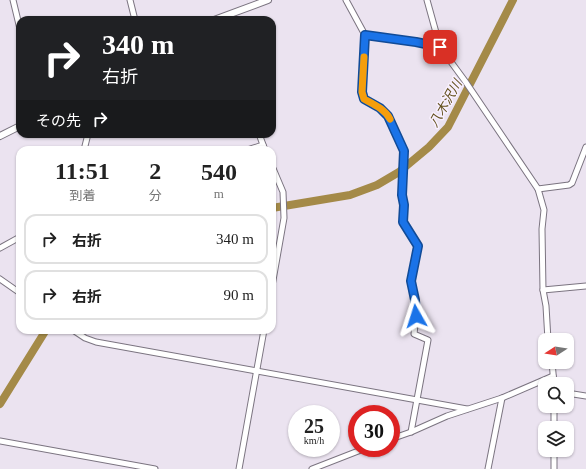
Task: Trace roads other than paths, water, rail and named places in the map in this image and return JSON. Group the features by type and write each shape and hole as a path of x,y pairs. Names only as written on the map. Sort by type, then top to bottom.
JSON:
{"main road":[{"path":"225,16 268,0"},
{"path":"0,136 16,128"}],"street":[{"path":"13,0 17,16"},
{"path":"130,0 134,16"},
{"path":"346,0 365,35 362,92 364,99 380,108 388,116 404,151 402,195 404,205 403,222 418,246 411,281 415,300 416,316 414,334 428,340 411,432"},
{"path":"427,0 440,47 472,91 538,189 544,210 542,229 543,290 546,306 548,333"},
{"path":"365,35 440,47"},
{"path":"538,189 569,185 572,183 586,147"},
{"path":"276,175 283,192 284,218 276,263"},
{"path":"0,248 16,238"},
{"path":"0,279 16,290"},
{"path":"543,290 586,286"},
{"path":"80,334 96,342 467,409"},
{"path":"239,469 263,334"},
{"path":"400,436 467,409 502,398 554,376 553,369"},
{"path":"574,394 586,396"},
{"path":"488,469 502,398"},
{"path":"0,441 155,469"},
{"path":"312,469 348,455"},
{"path":"554,457 554,469"}],"waterway":[{"name":"八木沢川","path":"276,207 350,195 377,185 399,172 429,147 448,127 513,0"},
{"name":"八木沢川","path":"0,404 44,334"}]}
